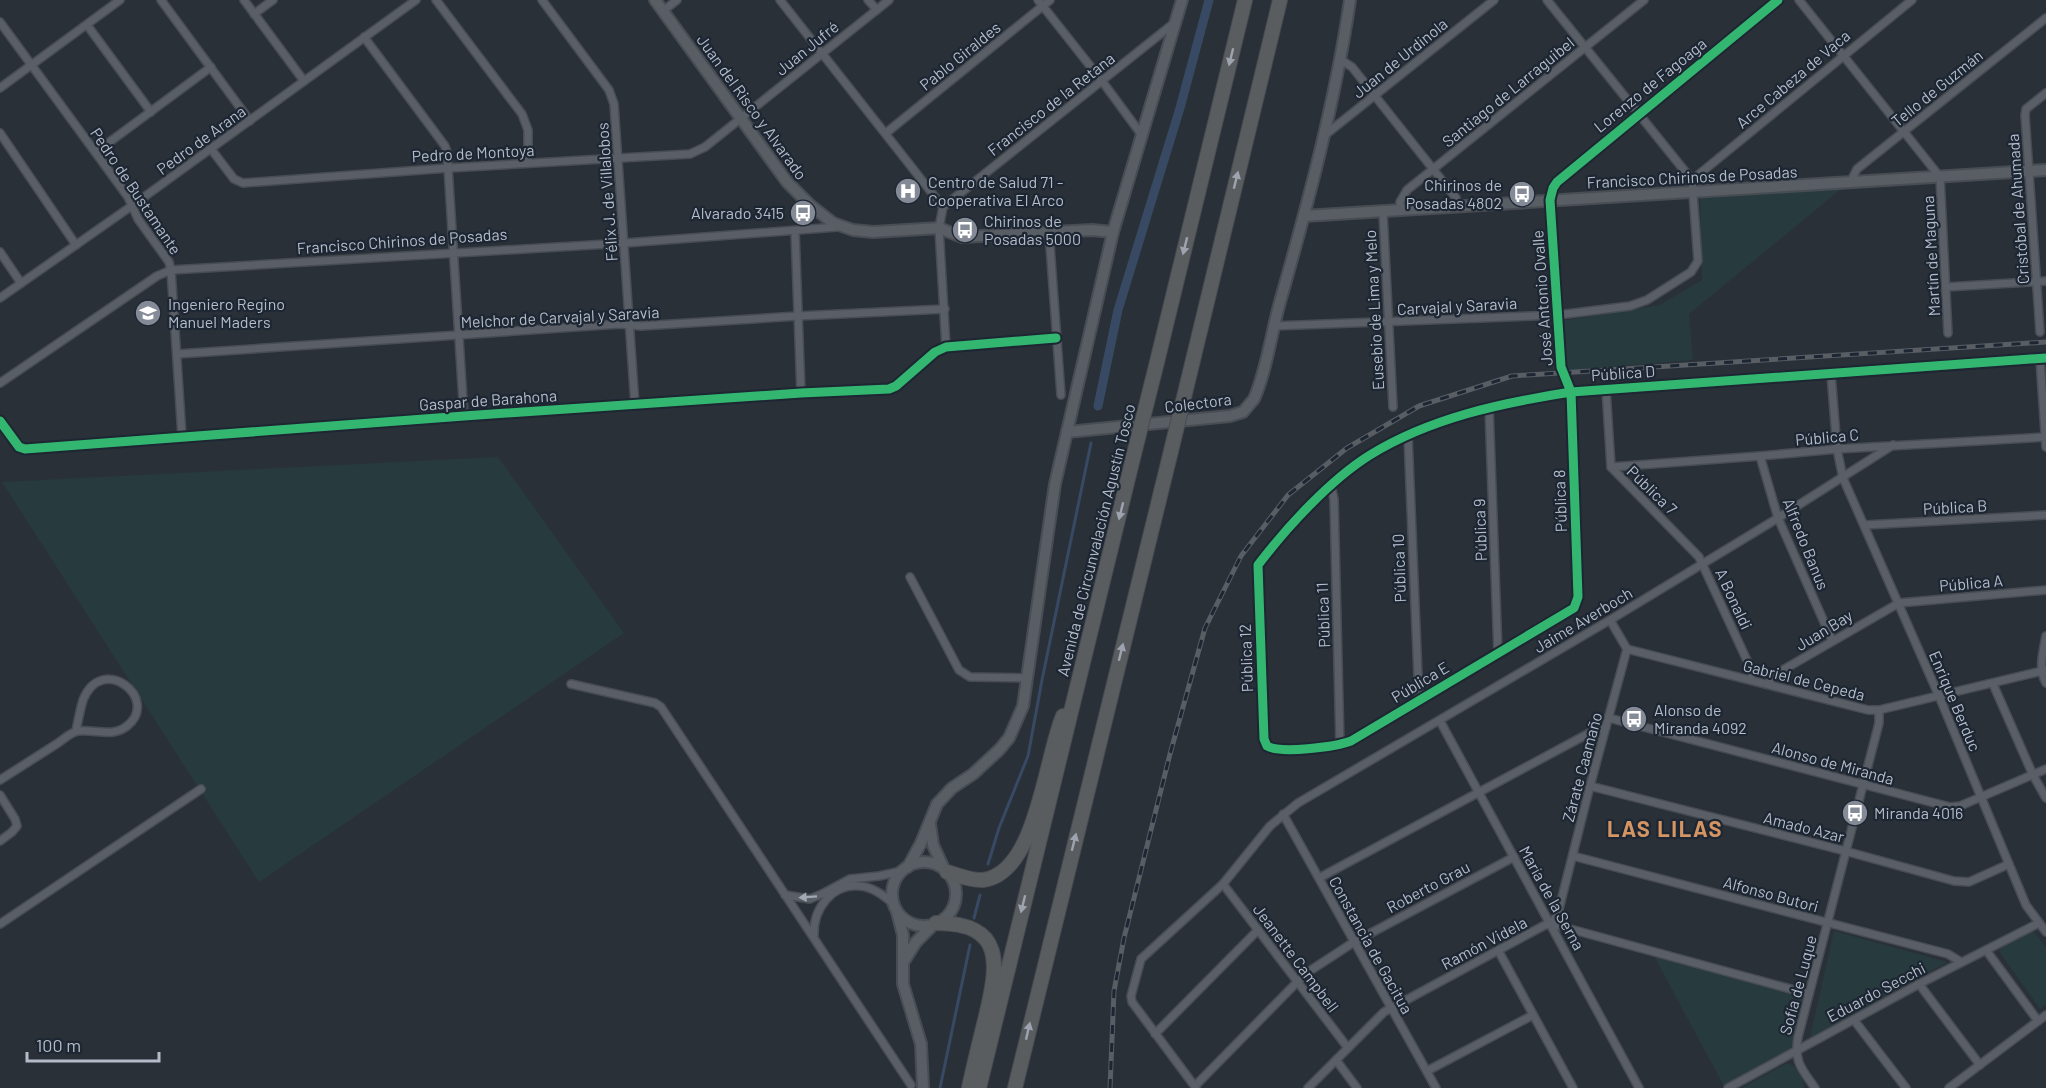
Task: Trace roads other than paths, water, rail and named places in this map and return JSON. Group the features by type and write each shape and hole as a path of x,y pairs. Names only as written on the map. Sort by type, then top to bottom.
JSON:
{"highway":[{"name":"Avenida de Circunvalación Agustín Tosco","path":"979,1088 1245,0"},
{"path":"1014,1088 1280,0"},
{"path":"945,870 967,878 982,880 1004,871 1014,861 1030,831 1056,733 1080,678"},
{"path":"935,924 957,924 979,933 990,948 995,961 992,988 969,1088"}],"main road":[{"name":"Juan del Risco y Alvarado","path":"655,0 787,182 816,210 840,226 873,232 939,228"},
{"path":"923,1088 921,1044 903,984 903,935 895,907 893,886 921,843 943,796 990,760 1009,738 1023,706 1055,484 1113,232 1182,0"},
{"name":"Colectora","path":"1067,432 1230,416 1243,412 1254,399 1304,216 1341,60 1350,0"},
{"name":"Francisco Chirinos de Posadas","path":"1304,216 2046,170"},
{"path":"939,228 962,237 1092,230 1113,232"},
{"path":"903,964 916,942 948,914 955,901 955,886 933,845 930,820"},
{"path":"905,869 922,862 929,862 945,870"},
{"path":"895,907 902,917 914,924 935,924"}],"street":[{"path":"0,88 120,0"},
{"path":"161,0 250,121"},
{"path":"244,0 304,81"},
{"path":"254,14 273,0"},
{"name":"Pedro de Arana","path":"0,298 133,205 416,0"},
{"path":"436,0 522,114 528,130 528,163"},
{"name":"Félix J. de Villalobos","path":"542,0 612,96 614,104 635,405"},
{"path":"663,11 677,0"},
{"path":"780,0 943,207 939,228 946,347 1056,338"},
{"path":"868,0 876,10"},
{"name":"Juan Jufré","path":"741,118 889,0"},
{"name":"Pablo Giraldes","path":"886,133 1041,3 1050,0"},
{"name":"Juan de Urdinola","path":"1323,136 1494,0"},
{"path":"1547,0 1692,180 1692,193"},
{"name":"Santiago de Larraguibel","path":"1401,211 1400,202 1403,195 1644,0"},
{"name":"Lorenzo de Fagoaga","path":"1550,200 1557,182 1778,0"},
{"path":"1799,0 1940,177"},
{"name":"Arce Cabeza de Vaca","path":"1692,180 1912,0"},
{"path":"1041,3 1141,134"},
{"name":"Tello de Guzmán","path":"1850,183 1857,169 2046,18"},
{"name":"Pedro de Bustamante","path":"0,22 96,152 133,205 138,219 169,262 182,436"},
{"name":"Francisco de la Retana","path":"943,207 1176,22"},
{"path":"87,25 151,112"},
{"path":"364,38 445,146 449,168 452,252 464,416"},
{"path":"1341,60 1352,67 1375,95 1456,198 1458,207"},
{"path":"96,152 211,67"},
{"name":"Cristóbal de Ahumada","path":"2040,332 2026,109 2046,93"},
{"name":"Pedro de Montoya","path":"211,149 234,179 243,183 698,152 741,118"},
{"path":"0,133 76,245"},
{"name":"Martín de Maguna","path":"1940,177 1948,333"},
{"name":"Carvajal y Saravia","path":"1273,326 1558,315 1637,304 1691,272 1698,261 1692,193"},
{"name":"José Antonio Ovalle","path":"1550,200 1561,368 1571,392"},
{"name":"Eusebio de Lima y Melo","path":"1383,212 1393,406"},
{"name":"Francisco Chirinos de Posadas","path":"0,383 157,276 171,270 625,243 840,226"},
{"path":"795,231 801,393"},
{"path":"1049,232 1061,395"},
{"path":"0,252 21,283"},
{"path":"1946,287 2046,280"},
{"name":"Melchor de Carvajal y Saravia","path":"177,354 630,325 945,309"},
{"name":"Gaspar de Barahona","path":"0,421 19,447 24,449 464,416 889,389 896,386 928,358 946,347"},
{"path":"2043,359 2046,447"},
{"name":"Pública D","path":"1258,565 1331,486 1370,455 1408,436 1465,413 1571,392 2043,359"},
{"name":"Enrique Berduc","path":"1831,374 1837,449 1844,478 1940,696 2026,905 2046,932"},
{"name":"Pública 7","path":"1606,389 1611,467 1696,553 1703,564"},
{"name":"Pública 8","path":"1571,392 1578,597 1574,608"},
{"name":"Pública 9","path":"1489,407 1498,653"},
{"name":"Pública 10","path":"1408,436 1419,700"},
{"name":"Pública C","path":"1611,467 1837,449 2046,437"},
{"name":"Jaime Averboch","path":"1155,1034 1131,999 1141,959 1223,884 1263,834 1283,814 1703,564 1893,446"},
{"name":"Alfredo Banus","path":"1761,456 1778,518 1832,640"},
{"name":"Pública 11","path":"1331,486 1334,499 1341,745"},
{"name":"Pública B","path":"1865,525 2046,515"},
{"name":"A Bonaldi","path":"1703,564 1752,669 1750,680"},
{"name":"Pública 12","path":"1258,565 1264,739 1267,746 1271,748"},
{"path":"910,577 959,670 964,675 1028,678"},
{"name":"Pública A","path":"1899,603 2046,590"},
{"name":"Juan Bay","path":"1767,684 1772,677 1832,640 1899,603"},
{"name":"Pública E","path":"1271,748 1314,748 1341,745 1364,734 1574,608"},
{"path":"1610,620 1627,649"},
{"path":"2046,636 2044,671 2046,683"},
{"name":"Gabriel de Cepeda","path":"1627,649 1868,710 1879,710 2044,671"},
{"name":"Zárate Caamaño","path":"1552,924 1558,913 1627,649"},
{"path":"0,780 76,731 114,732 124,728 132,722 137,709 136,699 131,689 111,678 94,684 84,698 76,731"},
{"path":"571,684 655,703 661,707 911,1084"},
{"path":"1993,684 2033,775 2046,798"},
{"name":"Sofía de Luque","path":"1812,1087 1797,1063 1796,1050 1879,723 1879,710"},
{"name":"Alonso de Miranda","path":"1609,718 1950,807 1960,806 2046,769"},
{"name":"María de la Serna","path":"1440,721 1639,1088"},
{"path":"1318,878 1595,730 1606,727"},
{"name":"Amado Azar","path":"1590,786 1961,882 1969,882 2009,864"},
{"path":"0,924 201,789"},
{"path":"0,795 15,819 16,826 0,841"},
{"name":"Constancia de Gacitua","path":"1283,814 1436,1088"},
{"name":"Roberto Grau","path":"1196,1087 1305,974 1354,942 1514,856"},
{"name":"Alfonso Butori","path":"1573,856 1948,954 1962,962"},
{"path":"785,895 810,899 850,879 879,876 905,869"},
{"name":"Jeanette Campbell","path":"1223,884 1348,1048"},
{"path":"814,938 814,918 826,900 840,890 861,886 877,892 895,907"},
{"name":"Eduardo Secchi","path":"1728,1088 1919,984 2039,923"},
{"name":"Ramón Videla","path":"1308,1088 1379,1017 1391,1008 1545,925 1552,924 1809,994"},
{"path":"1196,1087 1155,1034 1258,930"},
{"path":"1498,950 1570,1087"},
{"path":"1986,950 2038,1021"},
{"path":"1919,984 1980,1065"},
{"path":"1427,1071 1533,1014"},
{"path":"1949,1088 2046,1015"},
{"path":"1854,1020 1906,1088"},
{"path":"1336,1060 1357,1088"}],"waterway":[{"path":"1098,406 1118,310 1180,108 1209,0"},
{"path":"988,864 999,828 1028,756 1091,443"},
{"path":"974,918 980,895"},
{"path":"940,1088 970,945"}],"railway":[{"path":"1110,1088 1114,991 1124,938 1170,754 1205,628 1241,556 1288,495 1347,448 1419,406 1512,376 2046,342"}],"place":[{"name":"Centro de Salud 71 - Cooperativa El Arco","path":"908,191"},
{"name":"Chirinos de Posadas 4802","path":"1522,194"},
{"name":"Alvarado 3415","path":"803,213"},
{"name":"Chirinos de Posadas 5000","path":"965,230"},
{"name":"Ingeniero Regino Manuel Maders","path":"148,313"},
{"name":"Alonso de Miranda 4092","path":"1634,719"},
{"name":"Miranda 4016","path":"1855,813"}],"district":[{"name":"LAS LILAS","path":"1665,829"}]}
